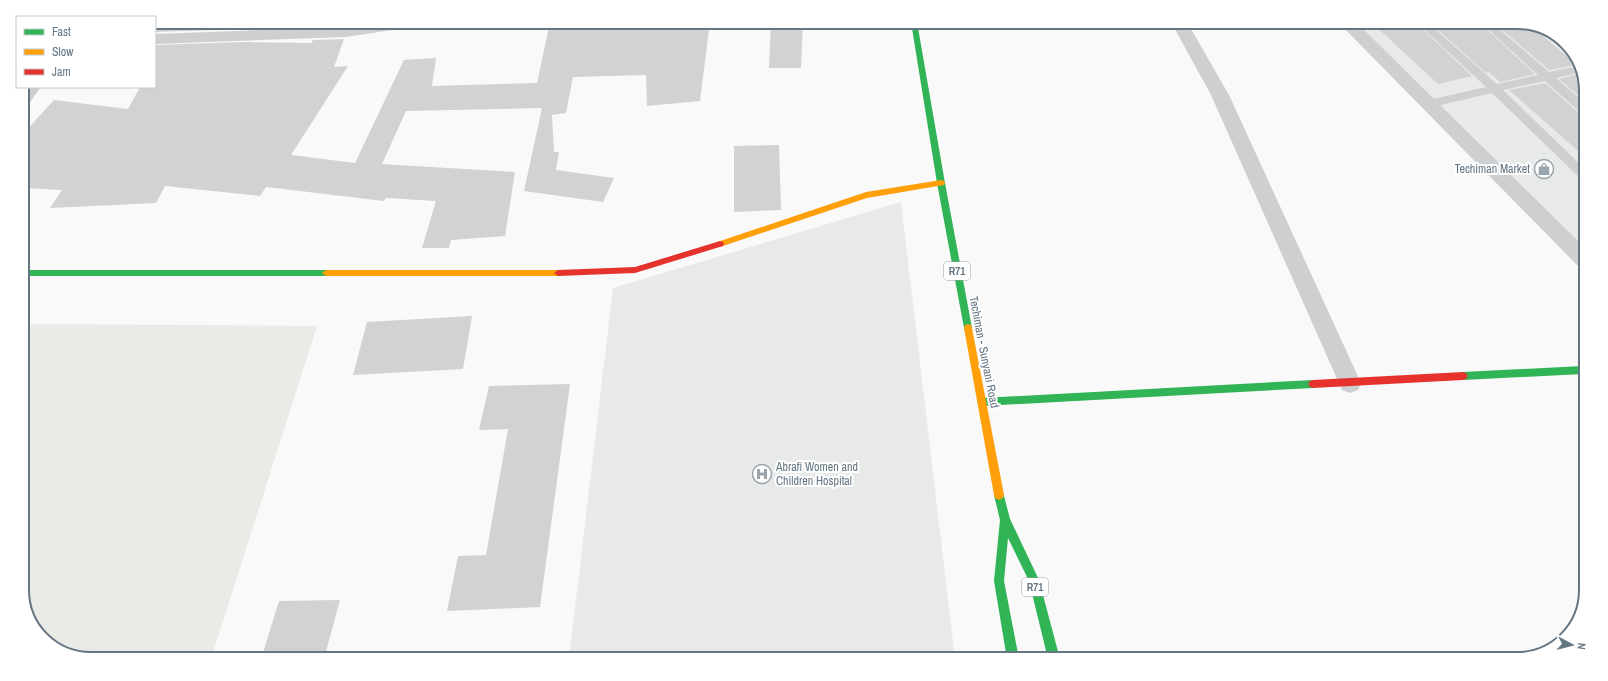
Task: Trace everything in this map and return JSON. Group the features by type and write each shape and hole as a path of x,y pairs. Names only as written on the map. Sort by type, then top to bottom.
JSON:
{"street":[{"path":"156,39 346,32 366,29"},
{"name":"Techiman - Sunyani Road","path":"915,29 941,183 995,477 1005,520"},
{"path":"1183,29 1220,95 1350,382"},
{"path":"1353,29 1579,252"},
{"path":"29,274 588,273 635,270 765,230 866,195 941,183"},
{"path":"982,402 1579,370"},
{"name":"R71","path":"1005,520 999,581 1012,652"},
{"name":"R71","path":"1005,520 1034,580 1052,652"}],"lane":[{"path":"1429,29 1494,88 1579,170"},
{"path":"1493,29 1579,105"},
{"path":"1428,104 1576,70"}],"shaded area":[{"name":"Techiman Market","path":"1361,29 1517,29 1529,30 1541,34 1558,44 1573,64 1579,87 1579,246"},
{"name":"Abrafi Women and Children Hospital","path":"901,202 954,652 570,652 613,288"},
{"path":"32,324 317,326 213,652 79,651 60,644 53,639 37,621 30,602 29,594 29,330"}],"building":[{"path":"156,29 248,29 156,32"},
{"path":"549,29 709,29 700,101 647,106 646,75 573,77 566,113 552,115 554,152 559,152 556,170 614,178 603,202 524,191 542,108 406,111 382,164 515,172 505,236 451,240 449,248 422,248 436,201 386,198 384,201 266,187 260,196 165,186 156,203 50,208 62,190 29,188 29,127 54,100 128,109 139,88 156,88 156,45 244,42 311,43 313,40 344,39 334,67 348,66 291,155 355,163 404,60 436,58 432,86 537,83"},
{"path":"771,29 803,29 801,68 769,68"},
{"path":"1379,29 1422,29 1472,76 1438,84"},
{"path":"1437,29 1487,29 1535,74 1500,82 1489,72 1486,73"},
{"path":"1501,29 1529,30 1540,34 1570,59 1574,66 1549,70"},
{"path":"1577,74 1579,96 1559,79"},
{"path":"1545,83 1579,113 1579,152 1509,90"},
{"path":"779,145 781,210 734,212 734,146"},
{"path":"472,316 463,369 353,375 367,322"},
{"path":"570,384 540,607 447,611 458,556 486,555 508,429 479,430 489,386"},
{"path":"340,600 326,652 263,652 279,601"}],"traffic: fast":[{"path":"915,29 941,183 968,328"},
{"path":"29,273 326,273"},
{"path":"1463,376 1579,370"},
{"path":"982,402 1313,384"},
{"path":"999,495 1005,520 1034,580 1052,652"},
{"path":"1005,520 999,581 1012,652"}],"traffic: slow":[{"path":"720,244 866,195 941,183"},
{"path":"326,273 558,273"},
{"path":"968,328 999,495"}],"traffic: jam":[{"path":"558,273 635,270 720,244"},
{"path":"1313,384 1463,376"}],"place":[{"name":"Techiman Market","path":"1544,169"},
{"name":"Abrafi Women and Children Hospital","path":"762,474"}]}
